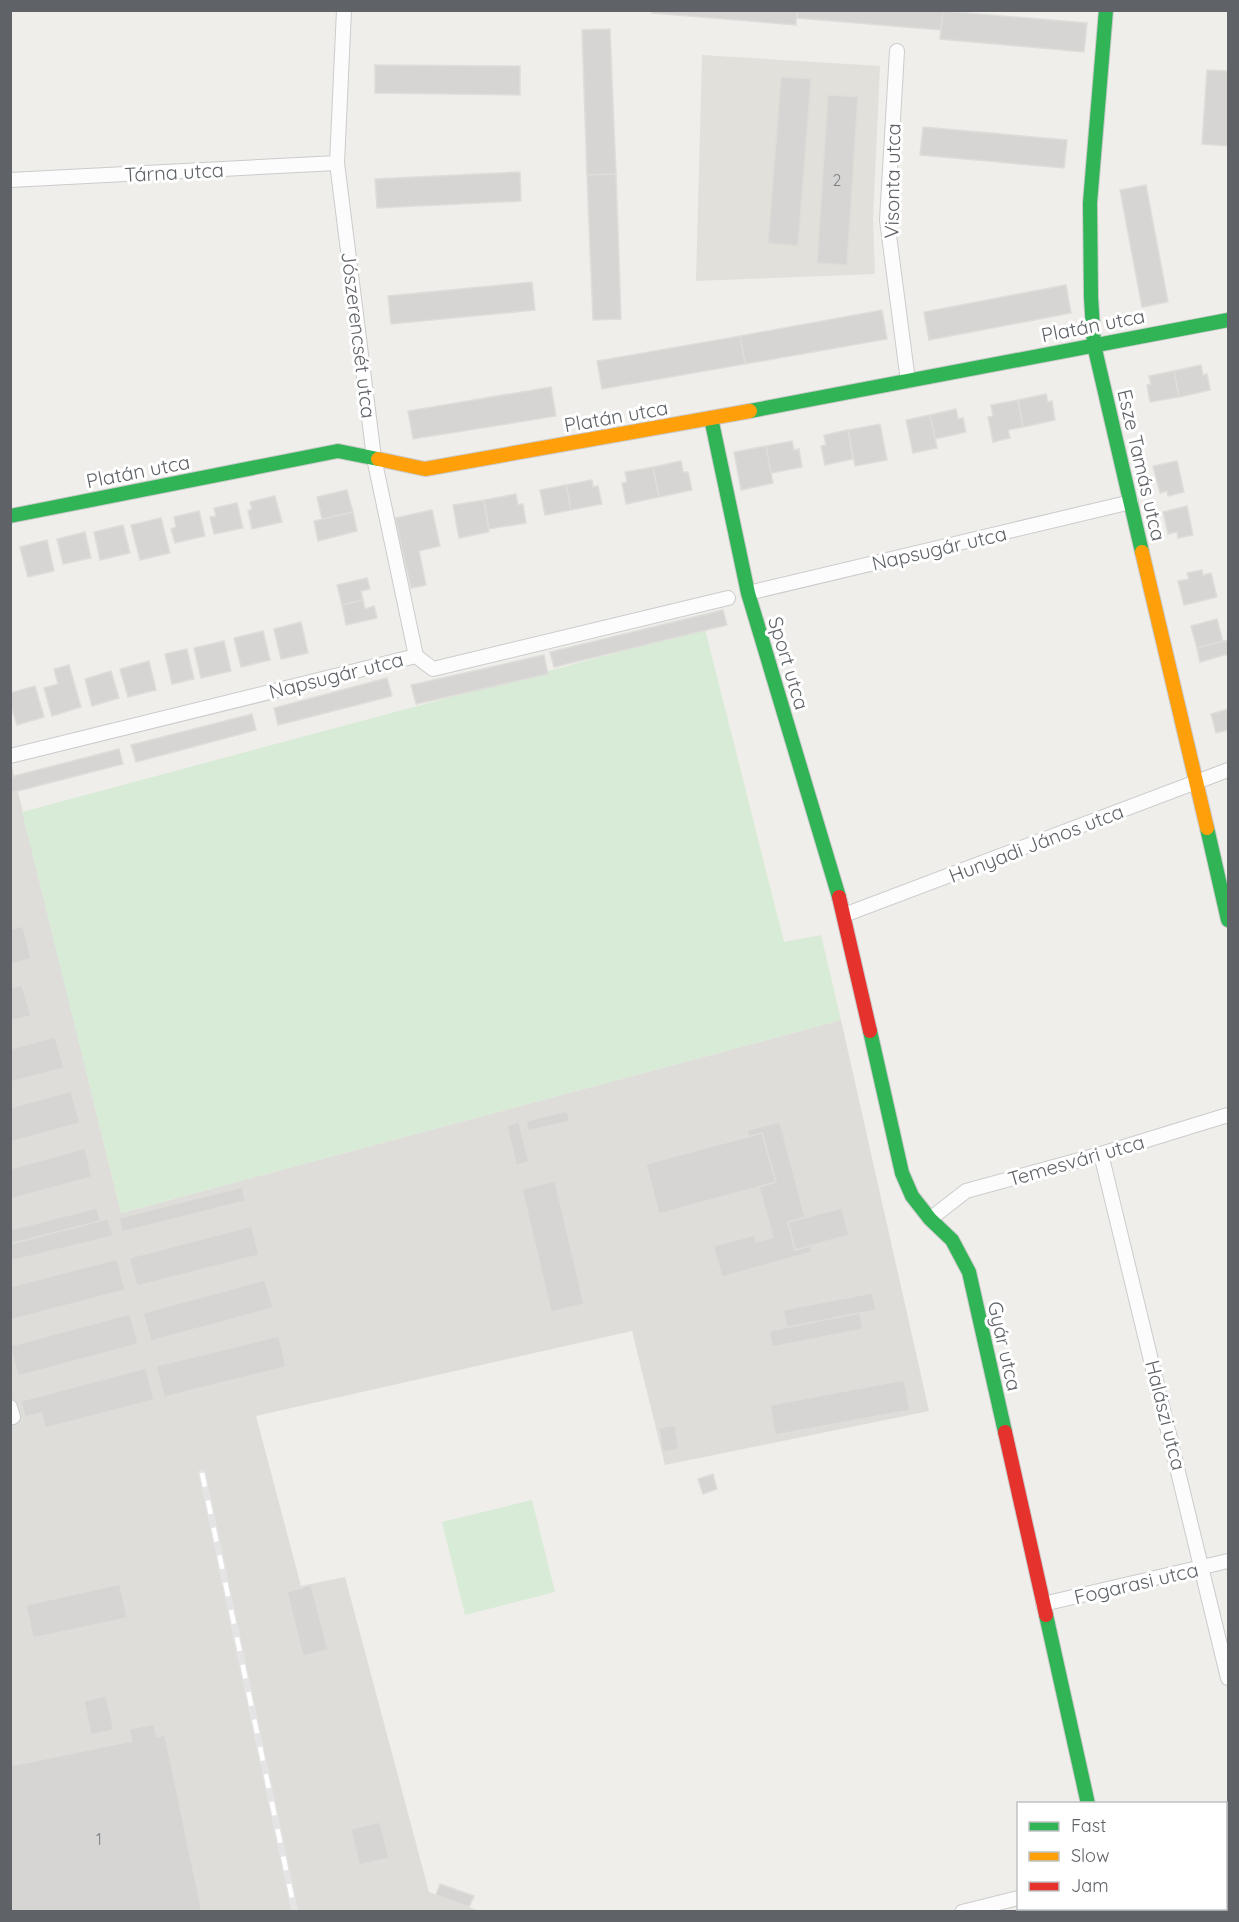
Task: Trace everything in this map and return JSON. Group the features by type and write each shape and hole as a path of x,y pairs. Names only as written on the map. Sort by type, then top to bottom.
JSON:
{"street":[{"name":"Jószerencsét utca","path":"344,10 338,163 375,458 416,656"},
{"name":"Esze Tamás utca","path":"1106,10 1090,203 1094,345 1228,920"},
{"name":"Visonta utca","path":"897,51 887,220 909,381"},
{"name":"Tárna utca","path":"10,180 338,163"},
{"name":"Platán utca","path":"10,516 338,451 425,469 711,418 1228,320"},
{"name":"Sport utca","path":"711,418 748,593 844,915"},
{"name":"Napsugár utca","path":"748,593 1131,502"},
{"name":"Napsugár utca","path":"10,756 416,656 433,669 728,598"},
{"name":"Hunyadi János utca","path":"844,915 1228,771"},
{"name":"Gyár utca","path":"844,915 902,1173 912,1196 930,1219 952,1240 969,1272 1088,1802"},
{"name":"Temesvári utca","path":"930,1219 966,1191 1101,1154 1228,1115"},
{"name":"Halászi utca","path":"1101,1154 1228,1678"},
{"name":"Fogarasi utca","path":"1042,1604 1228,1561"},
{"path":"962,1911 1017,1898"}],"shaded area":[{"path":"702,55 880,66 873,219 875,274 696,281"},
{"path":"10,759 121,1213 841,1020 929,1411 665,1465 632,1331 256,1416 301,1586 345,1577 429,1892 480,1911 11,1911"}],"green space":[{"path":"705,629 784,942 821,935 841,1020 121,1213 22,812"},
{"path":"532,1500 555,1592 465,1615 442,1522"}],"building":[{"path":"652,10 797,10 796,25 652,13"},
{"path":"797,10 943,10 941,30 797,18"},
{"path":"943,11 1087,23 1084,52 940,39"},
{"path":"610,29 616,174 587,175 582,30"},
{"path":"375,65 520,66 520,95 375,93"},
{"path":"1207,70 1228,71 1228,146 1202,144"},
{"path":"781,77 811,79 798,246 768,243"},
{"path":"828,95 858,97 847,265 817,263"},
{"path":"923,127 1067,140 1064,168 920,155"},
{"path":"520,172 521,201 377,208 375,179"},
{"path":"616,174 621,319 593,320 587,175"},
{"path":"1146,185 1168,302 1142,307 1120,190"},
{"path":"532,282 535,310 391,324 388,296"},
{"path":"1066,285 1071,313 929,340 924,312"},
{"path":"882,310 887,339 745,364 740,336"},
{"path":"740,336 745,364 602,389 597,361"},
{"path":"1201,365 1203,375 1207,374 1210,390 1179,397 1174,371"},
{"path":"1174,371 1179,397 1150,402 1147,385 1151,384 1149,376"},
{"path":"551,387 556,416 413,439 408,411"},
{"path":"1046,394 1048,402 1052,401 1055,420 1023,427 1018,400"},
{"path":"1018,400 1023,427 1008,430 1010,438 993,442 988,417 993,416 991,405"},
{"path":"956,409 958,419 963,418 966,432 935,439 930,415"},
{"path":"930,415 937,448 913,453 906,420"},
{"path":"880,424 887,460 855,466 848,430"},
{"path":"848,430 853,459 825,465 821,446 826,445 824,435"},
{"path":"792,441 794,450 799,449 802,467 771,473 766,446"},
{"path":"766,446 773,483 741,490 734,452"},
{"path":"681,461 683,472 688,472 692,490 659,497 653,467"},
{"path":"1177,461 1184,492 1168,496 1167,491 1160,493 1153,466"},
{"path":"653,467 659,497 626,504 622,483 627,482 625,472"},
{"path":"592,480 593,487 598,486 602,504 571,510 566,485"},
{"path":"566,485 571,510 545,515 540,490"},
{"path":"347,490 353,512 322,519 317,497"},
{"path":"516,494 518,505 523,504 526,523 489,529 484,500"},
{"path":"275,496 282,522 252,529 248,511 252,509 250,502"},
{"path":"484,500 489,532 459,538 453,505"},
{"path":"237,503 243,528 214,534 210,517 216,516 214,508"},
{"path":"1187,506 1193,535 1178,538 1177,532 1168,534 1163,512"},
{"path":"432,510 440,546 419,551 426,585 411,588 395,518"},
{"path":"199,511 205,536 175,543 171,529 176,527 174,517"},
{"path":"353,512 357,531 318,541 314,521"},
{"path":"161,518 170,553 140,560 131,525"},
{"path":"123,525 130,553 100,560 94,532"},
{"path":"85,532 91,558 63,564 57,539"},
{"path":"47,540 54,571 28,577 20,547"},
{"path":"1202,570 1203,575 1211,573 1217,597 1184,605 1178,581 1189,579 1187,573"},
{"path":"367,578 370,589 361,591 363,600 342,605 337,585"},
{"path":"363,600 365,609 374,606 377,618 346,625 342,605"},
{"path":"723,610 727,625 554,667 550,652"},
{"path":"1217,619 1223,642 1197,648 1191,626"},
{"path":"301,622 308,653 281,659 274,629"},
{"path":"263,631 270,660 241,667 234,638"},
{"path":"1228,640 1228,654 1200,662 1197,648"},
{"path":"224,641 231,671 201,678 194,648"},
{"path":"187,649 194,679 172,684 165,654"},
{"path":"544,655 548,674 416,704 411,685"},
{"path":"149,661 156,690 128,697 120,669"},
{"path":"69,665 81,707 52,716 44,688 58,684 54,669"},
{"path":"111,671 119,698 92,706 85,679"},
{"path":"387,678 392,696 278,725 274,708"},
{"path":"35,686 44,717 17,725 10,704 10,693"},
{"path":"1228,709 1228,730 1216,733 1211,714"},
{"path":"252,714 256,730 136,762 131,745"},
{"path":"119,749 123,764 10,793 10,777"},
{"path":"23,926 31,959 10,964 10,929"},
{"path":"22,985 31,1016 10,1021 10,988"},
{"path":"55,1037 64,1068 10,1082 10,1049"},
{"path":"71,1091 80,1123 10,1142 10,1108"},
{"path":"567,1111 570,1121 528,1131 526,1121"},
{"path":"519,1122 529,1162 516,1165 507,1125"},
{"path":"780,1122 805,1217 788,1222 795,1250 810,1246 812,1252 722,1277 713,1246 755,1235 756,1242 773,1237 759,1187 776,1182 762,1133 749,1137 747,1130"},
{"path":"762,1133 776,1182 659,1214 646,1164"},
{"path":"85,1148 92,1177 10,1199 10,1169"},
{"path":"555,1181 584,1304 551,1312 522,1189"},
{"path":"242,1187 245,1201 122,1232 119,1218"},
{"path":"97,1208 101,1221 10,1244 10,1230"},
{"path":"842,1208 849,1235 795,1250 788,1222"},
{"path":"108,1219 113,1236 10,1261 10,1244"},
{"path":"252,1226 259,1255 137,1286 129,1258"},
{"path":"117,1259 125,1290 10,1320 10,1287"},
{"path":"265,1280 273,1308 151,1341 143,1313"},
{"path":"872,1293 876,1310 787,1328 783,1310"},
{"path":"860,1313 863,1329 772,1347 769,1331"},
{"path":"130,1314 138,1344 18,1376 10,1346"},
{"path":"279,1336 286,1367 164,1397 156,1366"},
{"path":"146,1368 154,1400 45,1428 42,1413 25,1417 21,1401"},
{"path":"904,1380 910,1410 775,1435 770,1405"},
{"path":"675,1425 679,1449 663,1452 659,1428"},
{"path":"713,1474 717,1489 703,1494 698,1479"},
{"path":"120,1584 127,1618 33,1638 26,1605"},
{"path":"311,1585 328,1650 303,1656 287,1592"},
{"path":"106,1696 114,1730 91,1735 84,1701"},
{"path":"154,1724 157,1737 165,1735 202,1912 10,1912 10,1766 132,1741 129,1729"},
{"path":"380,1822 389,1858 359,1865 351,1829"},
{"path":"440,1884 474,1896 469,1907 436,1895"}],"railway":[{"path":"202,1473 295,1912"}],"traffic: fast":[{"path":"1106,10 1090,203 1094,345 1142,552"},
{"path":"750,411 1228,320"},
{"path":"711,418 748,593 839,897"},
{"path":"10,516 338,451 378,459"},
{"path":"1207,828 1228,920"},
{"path":"870,1031 902,1173 912,1196 930,1219 952,1240 969,1272 1005,1432"},
{"path":"1046,1615 1088,1802"}],"traffic: slow":[{"path":"378,459 425,469 750,411"},
{"path":"1142,552 1207,828"}],"traffic: jam":[{"path":"839,897 870,1031"},
{"path":"1005,1432 1046,1615"}]}
